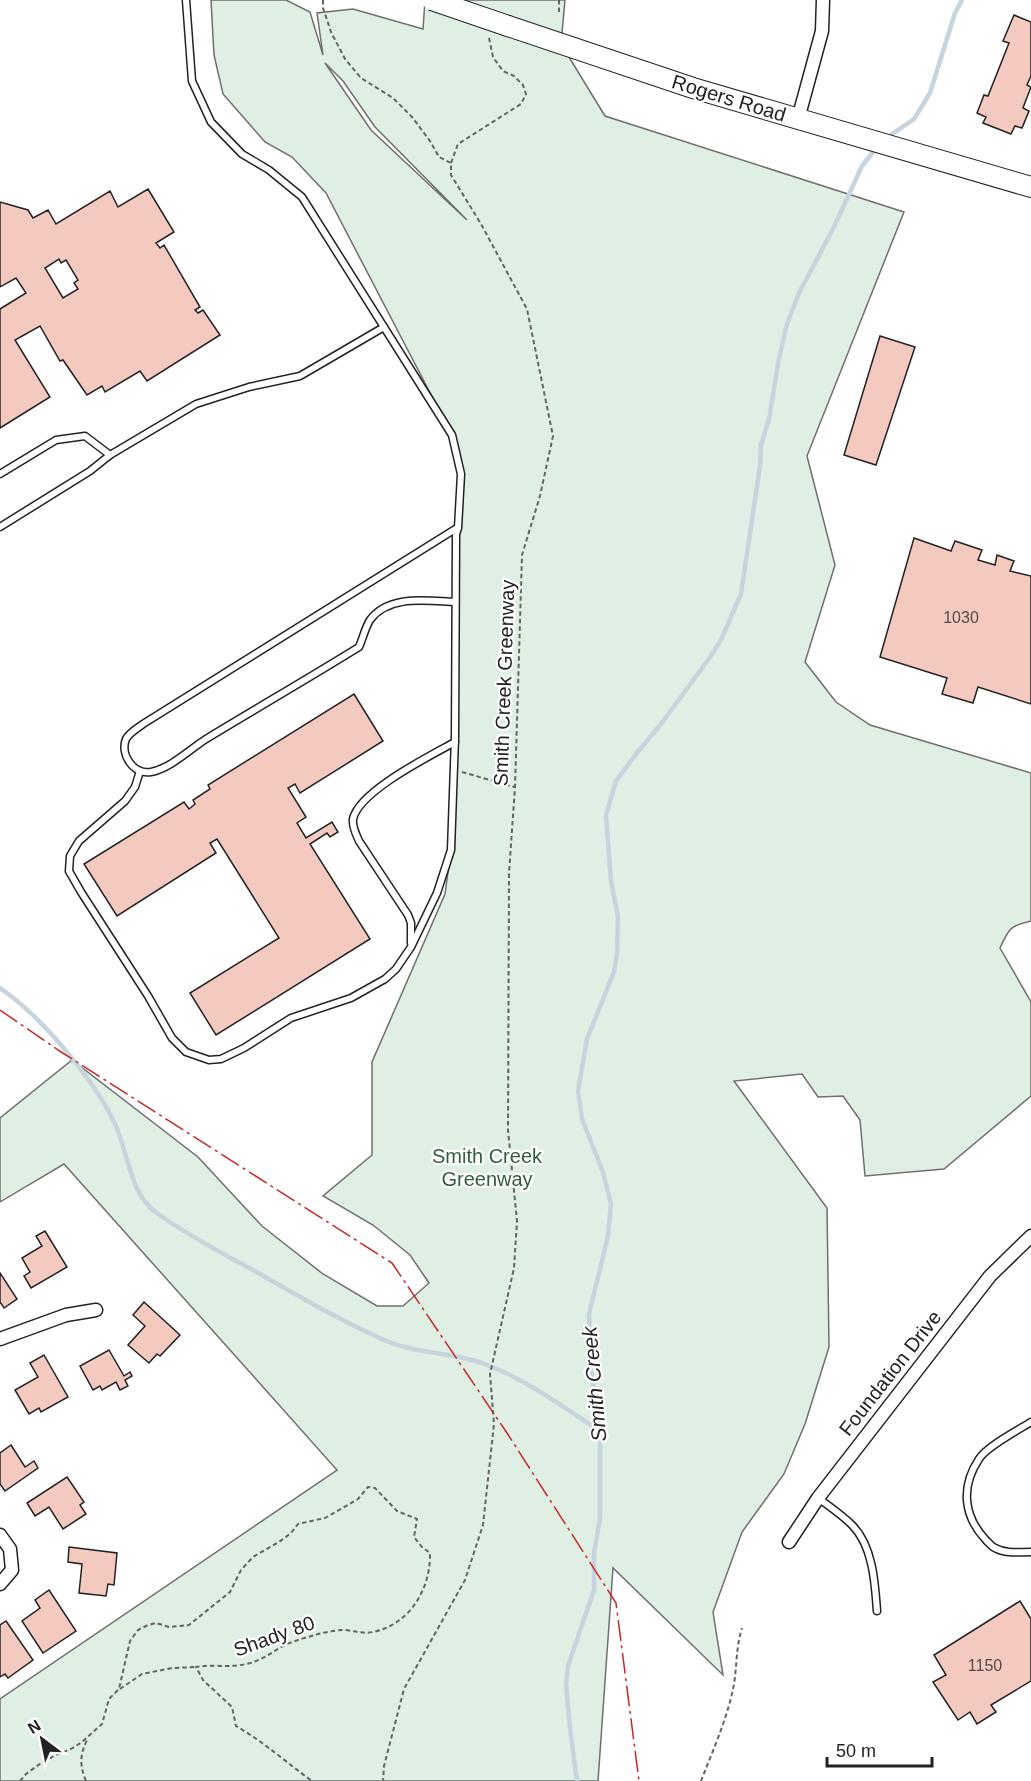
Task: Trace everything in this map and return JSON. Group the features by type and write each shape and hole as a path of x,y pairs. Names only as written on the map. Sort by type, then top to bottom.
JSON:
{"main road":[{"name":"Rogers Road","path":"431,0 693,88 1031,187"}],"street":[{"path":"798,119 822,31 823,0"},
{"name":"Foundation Drive","path":"789,1542 818,1498 990,1276 1031,1236"},
{"path":"0,1339 66,1315 96,1310"},
{"path":"0,1535 10,1550 12,1570 0,1584"}],"lane":[{"path":"140,771 135,786 125,801 79,842 70,856 69,871 172,1038 186,1052 209,1060 221,1059 235,1053 291,1018 351,998 385,979 396,969 411,947 437,893 451,850 455,742 456,534 461,474 452,435 302,197 269,170 242,154 211,122 192,81 186,0"},
{"path":"0,527 90,471 110,455 196,404 249,387 300,376 384,327"},
{"path":"0,474 56,440 85,436 110,455"},
{"path":"455,602 401,602 381,609 370,621 359,647 166,766 149,772 140,771 128,761 123,749 127,736 458,528"},
{"path":"411,947 411,923 408,915 359,841 354,831 353,820 358,808 369,795 455,742"},
{"path":"1031,1422 980,1456 969,1476 966,1498 970,1517 980,1534 993,1548 1012,1553 1031,1552"},
{"path":"818,1498 854,1526 868,1552 874,1575 877,1611"}],"path":[{"name":"Smith Creek Greenway","path":"323,0 323,9 331,32 345,59 361,78 393,98 412,117 439,157 451,163 451,175 481,224 527,309 553,436 540,496 522,555 515,787 508,873 508,1130 517,1221 514,1268 490,1374 494,1424 483,1525 465,1580 404,1689 384,1766 383,1781"},
{"path":"559,0 559,15"},
{"path":"451,163 458,144 521,104 526,94 523,85 514,76 503,71 493,57"},
{"path":"454,769 515,787"},
{"name":"Shady 80","path":"20,1781 41,1763 72,1749 102,1724 109,1699 119,1689 130,1641 138,1630 156,1623 169,1627 189,1625 230,1592 241,1570 253,1557 279,1542 298,1524 325,1518 358,1499 368,1487 375,1488 405,1516 417,1519 414,1537 430,1553 421,1596 410,1612 389,1626 373,1632 329,1631 288,1644 246,1665 196,1667"},
{"path":"701,1781 729,1705 735,1682 738,1640 742,1628"},
{"path":"119,1689 142,1674 172,1668 196,1667 203,1680 232,1707 236,1726 260,1740 312,1781"},
{"path":"86,1781 82,1772 81,1753 89,1736"}],"green space":[{"path":"211,0 286,0 310,12 323,55 317,13 353,9 423,29 425,0 565,0 561,44 605,116 904,212 807,456 835,565 805,662 836,702 870,725 1031,773 1031,921 1011,929 1000,948 1031,1002 1031,1096 944,1169 865,1176 860,1120 843,1096 818,1097 802,1074 734,1081 827,1208 829,1347 805,1424 784,1474 742,1532 713,1612 723,1675 613,1568 598,1781 0,1781 0,1699 337,1470 64,1164 0,1202 0,1118 72,1060 198,1157 262,1226 323,1274 377,1306 403,1306 429,1283 410,1255 373,1225 323,1196 372,1155 372,1062 445,894 451,850 456,534 461,474 452,435 326,193 292,157 265,142 223,94 214,55","holes":["325,63 343,81 375,127 467,220 371,130"]}],"building":[{"path":"1014,15 1031,22 1031,76 1027,85 1031,87 1023,108 1029,111 1022,128 1015,126 1011,134 983,123 986,117 977,113 984,95 988,96 1009,43 1003,41"},
{"path":"148,189 174,232 156,243 160,248 164,245 200,307 195,310 198,313 203,310 220,335 147,381 140,371 105,392 102,386 87,395 63,360 60,361 40,326 15,340 50,397 0,428 0,309 26,293 16,278 0,287 0,202 28,210 33,218 48,210 56,224 110,191 118,207","holes":["59,259 61,263 66,260 78,280 74,283 78,289 63,298 45,268"]},
{"path":"880,336 915,347 876,465 844,455"},
{"path":"914,538 951,551 955,541 982,550 978,560 995,565 997,555 1014,561 1010,571 1031,576 1031,704 978,687 973,703 942,694 947,678 880,657"},
{"path":"354,694 383,741 300,793 295,784 288,788 306,817 297,823 306,838 332,822 338,832 330,837 327,833 310,844 370,939 216,1035 190,993 279,938 217,839 210,843 216,853 117,916 84,864 184,802 189,809 195,804 193,800 210,789 208,785"},
{"path":"45,1231 67,1267 31,1288 24,1276 30,1272 22,1258 42,1246 36,1236"},
{"path":"0,1273 17,1299 4,1308 0,1302"},
{"path":"144,1302 180,1335 160,1356 157,1354 149,1363 128,1345 145,1326 133,1315"},
{"path":"109,1350 124,1376 130,1372 132,1376 125,1380 128,1386 120,1390 116,1382 102,1390 100,1386 93,1390 80,1366"},
{"path":"44,1355 68,1397 41,1412 39,1408 29,1414 15,1390 38,1377 30,1363"},
{"path":"11,1445 25,1467 34,1461 38,1468 5,1491 0,1484 0,1453"},
{"path":"67,1477 84,1502 80,1505 86,1514 63,1529 49,1507 35,1516 27,1503"},
{"path":"69,1547 117,1553 114,1585 108,1584 106,1596 79,1593 82,1564 68,1562"},
{"path":"49,1590 76,1631 43,1653 22,1621 40,1608 35,1600"},
{"path":"1020,1601 1031,1619 1031,1681 991,1705 996,1712 977,1724 970,1712 958,1720 933,1682 946,1675 934,1655"},
{"path":"6,1621 33,1660 8,1678 5,1674 0,1677 0,1625"}],"waterway":[{"path":"885,139 914,119 930,93 955,13 962,0"},
{"name":"Smith Creek","path":"577,1781 566,1684 568,1666 594,1590 594,1552 600,1519 600,1431 590,1362 589,1314 608,1236 611,1204 603,1172 582,1119 578,1091 587,1039 614,972 617,954 618,917 611,881 606,815 616,781 708,660 721,640 741,594 760,466 761,445 769,419 787,324 799,293 833,229 862,166 877,147"},
{"path":"0,988 32,1014 93,1086 114,1122 135,1184 148,1205 158,1214 208,1246 356,1327 400,1346 471,1359 498,1369 542,1393 600,1431"}],"power":[{"path":"0,1010 58,1050 392,1263 507,1433 616,1603 639,1781"}]}
